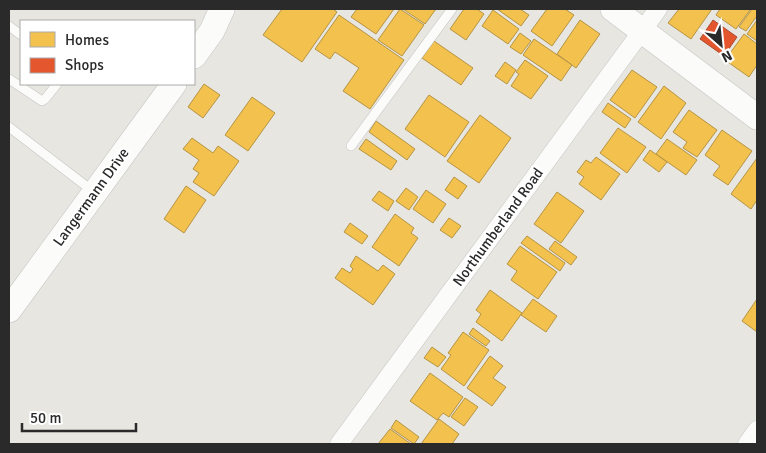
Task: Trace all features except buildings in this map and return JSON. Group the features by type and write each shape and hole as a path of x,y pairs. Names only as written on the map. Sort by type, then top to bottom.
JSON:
{"main road":[{"path":"195,54 217,20 228,21 241,9"},
{"path":"613,9 757,117"},
{"name":"Langermann Drive","path":"9,310 173,85"}],"street":[{"name":"Northumberland Road","path":"338,444 658,9"},
{"path":"747,444 757,430"}],"lane":[{"path":"351,146 452,9"},
{"path":"9,26 20,35"},
{"path":"9,79 42,101 56,85"},
{"path":"9,127 95,192"}]}
